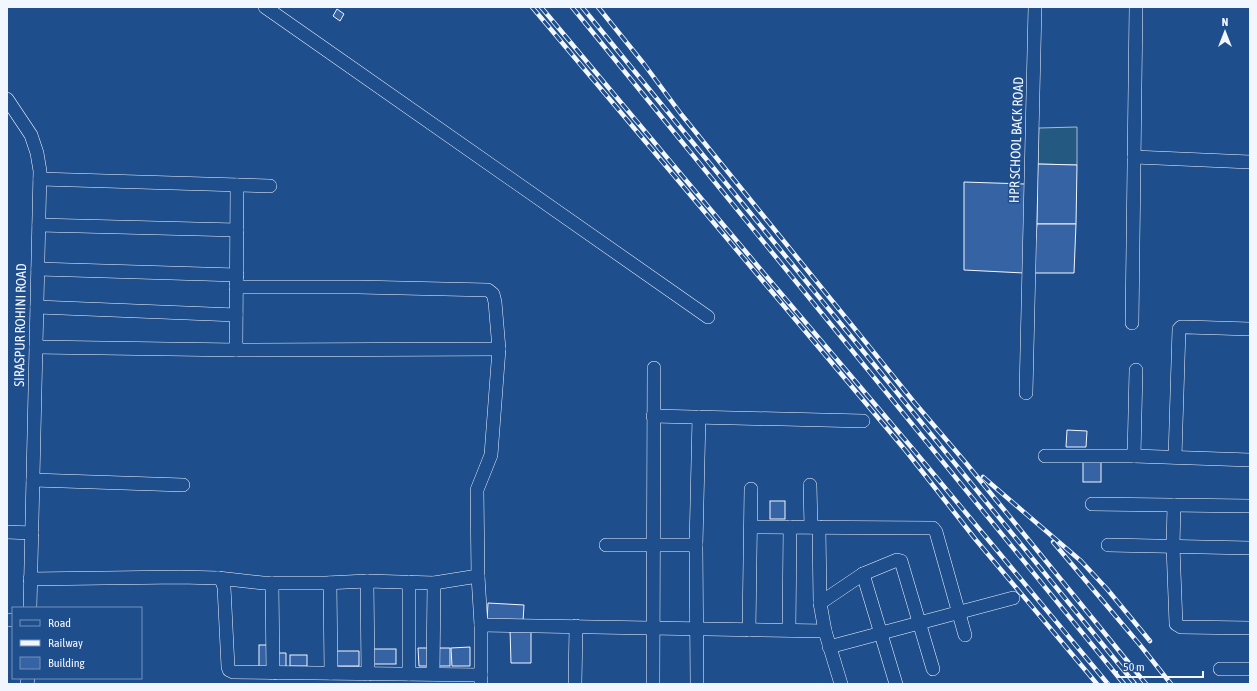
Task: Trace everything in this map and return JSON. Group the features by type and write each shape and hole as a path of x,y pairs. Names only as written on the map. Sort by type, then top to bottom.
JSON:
{"street":[{"path":"265,7 708,317"},
{"name":"HPR SCHOOL BACK ROAD","path":"1026,393 1035,7"},
{"path":"1132,323 1136,7"},
{"name":"SIRASPUR ROHINI ROAD","path":"7,99 31,135 37,153 40,171 30,607"},
{"path":"1134,157 1250,162"},
{"path":"40,179 270,186"},
{"path":"236,350 237,185"},
{"path":"39,225 237,230"},
{"path":"38,270 237,281 488,290 493,294 499,349 491,455 477,490 481,679 433,674 331,673 268,676 233,672 229,670 224,587 221,579 218,578"},
{"path":"37,307 236,315"},
{"path":"1175,457 1179,329 1181,327 1250,329"},
{"path":"36,347 236,350 499,349"},
{"path":"653,684 652,545 654,368"},
{"path":"1134,456 1136,370"},
{"path":"653,416 863,421"},
{"path":"697,684 696,545 699,417"},
{"path":"1045,456 1134,456 1250,460"},
{"path":"33,480 183,486"},
{"path":"810,484 815,527 820,603 829,647 841,684"},
{"path":"749,630 751,488"},
{"path":"1092,504 1250,506"},
{"path":"1174,505 1173,546 1176,624 1182,627 1250,628"},
{"path":"751,527 933,528 936,532 965,635"},
{"path":"789,630 790,527"},
{"path":"7,532 32,532"},
{"path":"606,546 696,545"},
{"path":"1108,546 1250,548"},
{"path":"820,603 863,574 897,560 902,560 933,669"},
{"path":"863,574 896,684"},
{"path":"30,579 180,577 218,578 272,583 330,583 367,581 434,583 478,576"},
{"path":"367,581 368,674"},
{"path":"409,582 409,674"},
{"path":"268,676 272,583"},
{"path":"330,583 331,673"},
{"path":"433,674 434,583"},
{"path":"829,647 1013,598"},
{"path":"481,625 825,631"},
{"path":"575,684 576,626"},
{"path":"1220,669 1250,669"}],"shaded area":[{"path":"1077,127 1077,165 1038,164 1039,128"}],"building":[{"path":"337,9 344,14 340,21 333,16"},
{"path":"1038,164 1077,165 1076,224 1037,224"},
{"path":"964,182 1025,184 1024,273 964,270"},
{"path":"1037,224 1076,224 1074,273 1033,273"},
{"path":"1067,430 1087,431 1086,447 1066,447"},
{"path":"1083,457 1101,457 1101,482 1083,482"},
{"path":"770,501 785,501 785,519 770,519"},
{"path":"488,603 524,605 523,622 487,621"},
{"path":"510,629 531,629 531,663 511,663"},
{"path":"259,645 269,645 269,669 259,669"},
{"path":"470,647 470,666 452,666 451,648"},
{"path":"418,648 432,648 432,666 419,666"},
{"path":"434,648 450,648 450,666 434,666"},
{"path":"371,649 396,649 396,664 371,664"},
{"path":"333,651 359,651 359,666 334,666"},
{"path":"272,653 286,653 286,667 273,667"},
{"path":"290,655 307,655 307,666 290,666"}],"railway":[{"path":"532,7 906,451 976,540 1097,684"},
{"path":"541,7 912,448 1108,684"},
{"path":"572,7 1124,684"},
{"path":"582,7 1135,684"},
{"path":"598,7 644,64 681,114 914,402 966,463 1146,684"},
{"path":"983,477 1081,561 1107,589 1150,641"},
{"path":"1053,542 1171,684"}]}
